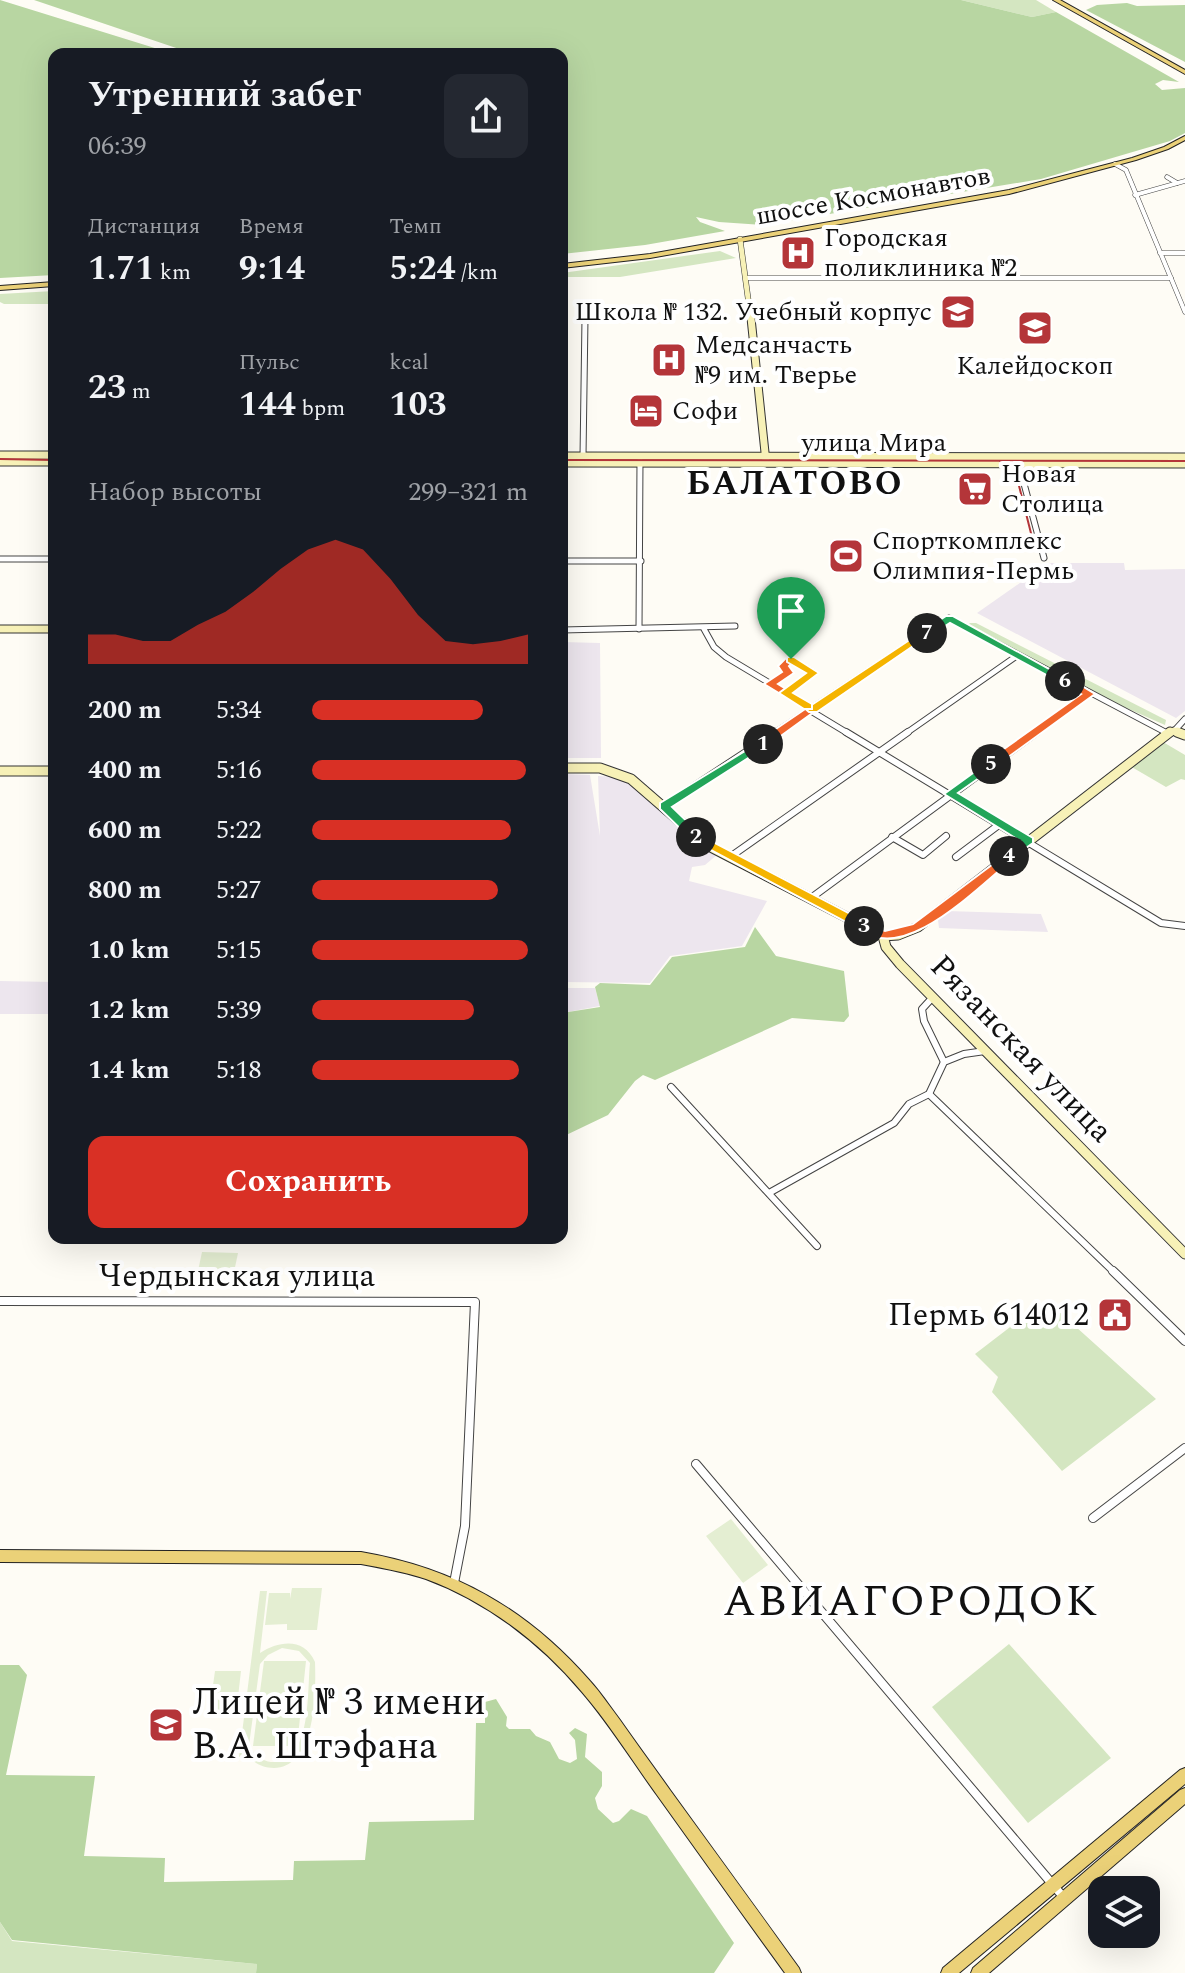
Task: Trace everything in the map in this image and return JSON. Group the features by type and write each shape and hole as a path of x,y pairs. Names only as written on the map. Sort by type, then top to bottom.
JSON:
{"main road":[{"path":"1056,0 1185,72"},
{"name":"шоссе Космонавтов","path":"1118,166 1185,138"},
{"name":"шоссе Космонавтов","path":"568,266 740,241 1009,192 1185,148"},
{"path":"740,241 747,278 766,460"},
{"path":"0,289 48,286"},
{"path":"0,455 48,455"},
{"name":"улица Мира","path":"568,456 1185,464"},
{"name":"улица Мира","path":"766,460 1185,457"},
{"name":"улица Мира","path":"568,463 640,459"},
{"path":"0,462 48,462"},
{"path":"0,629 48,629"},
{"path":"883,936 898,935 918,927 1171,732 1185,735"},
{"name":"Рязанская улица","path":"568,768 601,768 639,783 694,835 730,857 883,936 886,947 933,997 1185,1254"},
{"path":"0,771 48,771"},
{"path":"0,1556 361,1558 417,1569 454,1583 549,1646 588,1688 794,1973"},
{"path":"948,1973 1185,1775"},
{"path":"978,1973 1185,1795"}],"street":[{"path":"1118,166 1126,170 1185,312"},
{"path":"1167,177 1177,183"},
{"path":"1135,195 1185,181"},
{"path":"1160,253 1185,253"},
{"path":"747,278 1171,278"},
{"path":"583,456 585,305"},
{"path":"1007,456 1023,480 1044,558"},
{"path":"639,629 640,459"},
{"path":"0,559 48,559"},
{"path":"568,561 641,561"},
{"path":"664,806 949,618 1089,694 1171,732 1185,719"},
{"path":"568,630 735,626"},
{"path":"704,629 714,647 726,657 879,752 1161,923 1185,926"},
{"path":"730,857 1018,655"},
{"path":"770,684 788,673 783,666 791,659 813,673 785,693"},
{"path":"811,898 1089,694"},
{"path":"956,857 1000,824"},
{"path":"892,837 923,855 946,836"},
{"path":"933,997 922,1009 924,1021 944,1062"},
{"path":"769,1193 894,1123 909,1104 929,1094 944,1062 964,1054 986,1051"},
{"path":"671,1087 817,1246"},
{"path":"929,1094 1185,1341"},
{"name":"Чердынская улица","path":"0,1301 475,1302 465,1537 454,1583"},
{"path":"1093,1518 1185,1448"},
{"path":"696,1464 1065,1899"}],"shaded area":[{"path":"1044,563 1124,563 1125,570 1185,569 1185,711 1176,718 977,613 1034,573 1045,570"},
{"path":"568,642 600,643 601,758 568,758"},
{"path":"568,774 590,775 600,836 598,776 620,777 646,794 679,828 718,854 705,865 692,867 689,881 767,901 742,946 670,956 650,983 568,982"},
{"path":"947,911 1041,914 1048,932 939,928 938,920"},
{"path":"0,981 48,982 48,1014 0,1014"},
{"path":"568,988 595,988 600,1006 568,1012"}],"green space":[{"path":"0,0 155,48 48,48 48,275 0,278"},
{"path":"34,0 961,0 1032,17 1056,12 1179,82 1163,80 1155,84 1162,90 1185,88 1185,133 1170,141 1041,179 763,225 696,217 700,222 725,231 645,245 568,253 568,48 176,48"},
{"path":"961,0 1036,0 1056,12 1032,17"},
{"path":"1127,3 1137,6 1185,5 1185,62 1086,10 1097,5"},
{"path":"720,251 736,258 620,277 568,277 568,272"},
{"path":"48,291 48,304 4,304 0,302 0,294"},
{"path":"976,623 1166,720 1165,725 1106,699 968,625"},
{"path":"1163,742 1185,755 1185,780 1166,787 1130,766"},
{"path":"755,927 776,956 844,971 849,1016 844,1022 792,1018 655,1080 643,1075 608,1115 568,1134 568,1012 600,1007 595,987 600,983 650,985 672,957 745,947"},
{"path":"202,1252 238,1253 234,1272 198,1271"},
{"path":"1040,1304 1055,1308 1156,1399 1062,1471 992,1392 998,1377 975,1354"},
{"path":"731,1519 768,1565 743,1583 706,1536"},
{"path":"292,1588 322,1588 317,1630 287,1630 287,1624 265,1625 269,1593 290,1593 290,1599"},
{"path":"260,1591 267,1591 260,1653 290,1644 304,1648 310,1654 315,1662 314,1709 306,1742 288,1764 270,1768 247,1755 239,1757","holes":["282,1648 299,1651 310,1663 301,1738 286,1759 266,1761 256,1755 249,1745 260,1664 268,1655"]},
{"path":"1009,1644 1111,1758 1028,1823 932,1707"},
{"path":"264,1661 306,1661 297,1746 253,1746"},
{"path":"0,1665 19,1665 27,1675 6,1775 95,1776 84,1856 165,1858 164,1882 293,1880 294,1861 365,1860 369,1822 474,1820 476,1723 485,1723 485,1702 496,1699 507,1717 506,1726 509,1729 530,1729 536,1736 550,1742 559,1759 570,1763 577,1759 575,1740 569,1733 575,1728 587,1734 585,1757 602,1772 602,1786 595,1798 598,1809 613,1823 631,1809 647,1816 734,1943 714,1973 256,1973 257,1964 12,1940 0,1922"},
{"path":"215,1671 241,1671 236,1714 209,1714"},
{"path":"0,1922 12,1941 257,1964 256,1973 0,1973"}],"tram line":[{"path":"0,459 48,460"},
{"path":"568,460 1185,461"},
{"path":"1000,461 1015,470 1035,549"}],"place":[{"name":"Городская поликлиника №2","path":"798,253"},
{"name":"Школа № 132. Учебный корпус","path":"958,312"},
{"name":"Калейдоскоп","path":"1035,328"},
{"name":"Медсанчасть №9 им. Тверье","path":"669,360"},
{"name":"Софи","path":"646,411"},
{"name":"Новая Столица","path":"975,489"},
{"name":"Спорткомплекс Олимпия-Пермь","path":"846,556"},
{"name":"Пермь 614012","path":"1115,1315"},
{"name":"Лицей № 3 имени В.А. Штэфана","path":"166,1725"}],"district":[{"name":"БАЛАТОВО","path":"795,484"},
{"name":"АВИАГОРОДОК","path":"911,1601"}],"route":[{"path":"791,659 783,666 788,673 770,684 780,690 813,709 664,806 707,845 883,936 898,935 918,927 1029,841 950,794 1089,694 949,618 813,709 785,693 813,673 791,659"}]}
